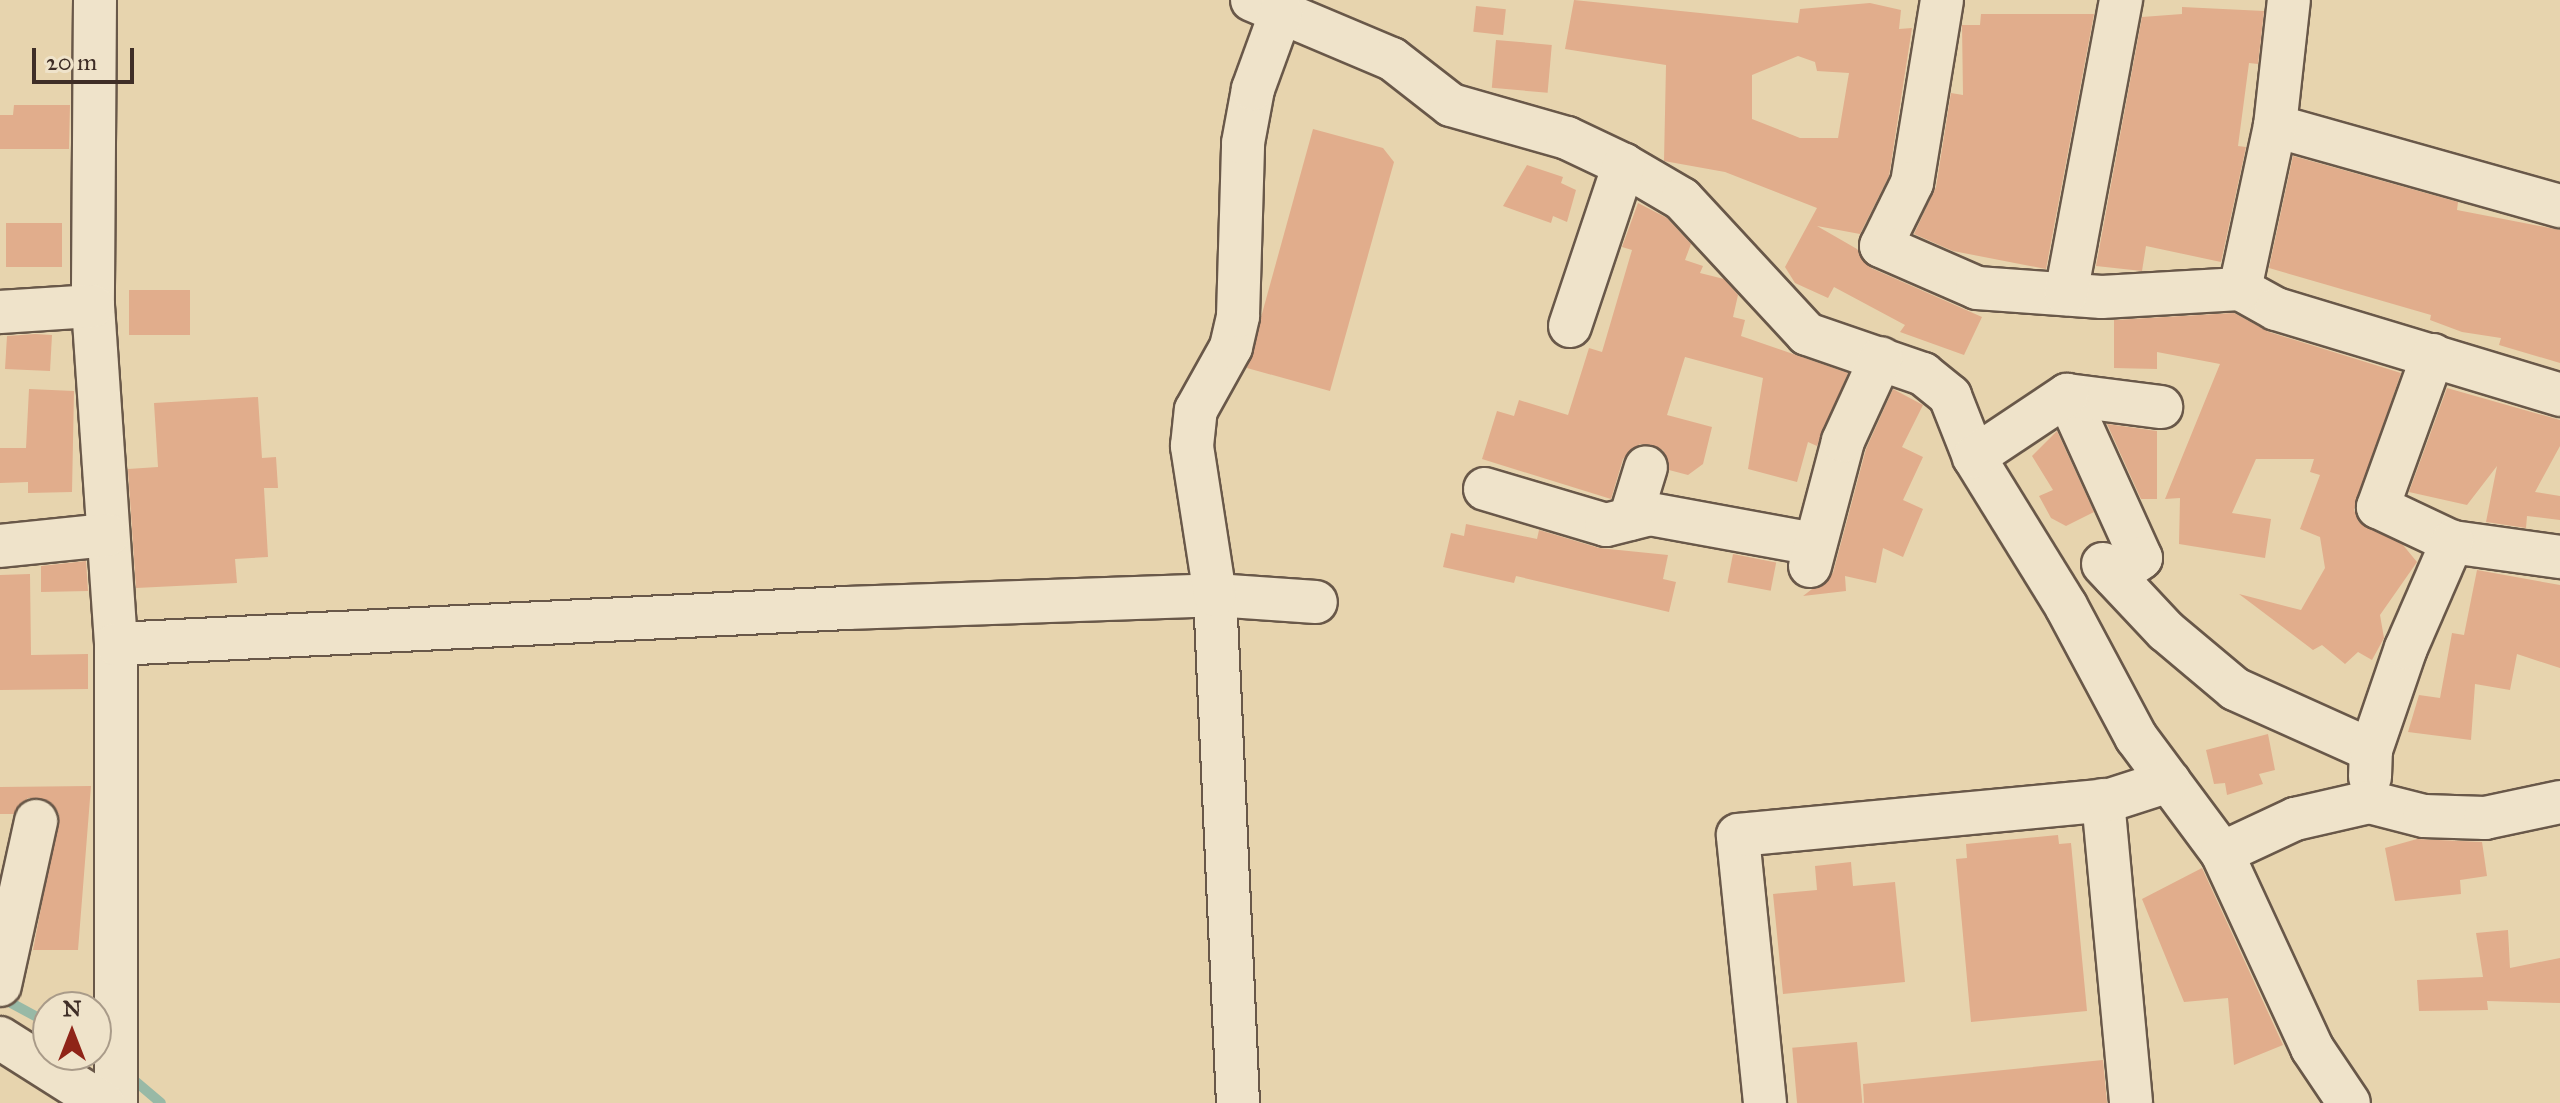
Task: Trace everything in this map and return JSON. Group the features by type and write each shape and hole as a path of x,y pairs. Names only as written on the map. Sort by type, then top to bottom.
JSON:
{"street":[{"path":"95,0 93,306 116,644 116,1103"},
{"path":"1942,0 1912,183 1881,246 1977,288 2135,297 2240,289 2276,309 2560,395"},
{"path":"2066,294 2121,0"},
{"path":"2240,289 2275,126 2289,0"},
{"path":"1238,1103 1215,595 1194,472 1193,426 1206,387 1231,347 1238,316 1243,143 1253,89 1283,7 1392,59 1451,105 1567,138 1624,165 1682,199 1807,334 1923,374 1950,396 1974,457 2066,606 2136,737 2222,853 2312,1048 2349,1103"},
{"path":"2275,126 2560,206"},
{"path":"1570,326 1624,165"},
{"path":"0,312 93,306"},
{"path":"2433,355 2378,507 2452,542 2560,557"},
{"path":"1485,489 1606,525 1650,514 1812,555 1843,441 1881,358"},
{"path":"1974,457 2067,395 2161,407"},
{"path":"2067,395 2141,558 2109,570 2166,631 2235,689 2325,724 2371,750"},
{"path":"1630,519 1646,467"},
{"path":"0,546 107,535"},
{"path":"2369,802 2371,750 2452,542"},
{"path":"116,644 1215,595 1316,602"},
{"path":"1765,1103 1738,835 2103,800 2169,781"},
{"path":"2103,800 2131,1103"},
{"path":"2222,853 2295,819 2369,802 2424,816 2485,818 2560,802"},
{"path":"0,985 36,821"},
{"path":"0,1038 103,1103"}],"building":[{"path":"1574,0 1798,23 1800,9 1870,3 1901,10 1899,29 1912,28 1889,176 1860,234 1817,226 1857,249 1871,268 1982,317 1964,355 1900,332 1905,325 1834,287 1828,298 1795,283 1785,267 1817,208 1725,172 1664,161 1666,65 1565,49","holes":["1798,56 1815,62 1817,71 1849,73 1838,138 1800,138 1752,119 1752,75"]},
{"path":"1476,6 1506,9 1503,35 1473,32"},
{"path":"2182,7 2264,11 2258,64 2249,63 2238,146 2246,147 2221,262 2146,246 2142,271 2096,266 2142,17 2182,14"},
{"path":"1981,14 2094,14 2046,269 1953,251 1914,234 1936,187 1951,93 1963,95 1962,25 1980,25"},
{"path":"1496,40 1552,45 1548,93 1492,88"},
{"path":"14,105 70,105 69,149 0,149 0,115 13,115"},
{"path":"1313,129 1383,148 1394,162 1330,391 1247,368"},
{"path":"2293,156 2458,202 2457,210 2560,230 2560,363 2499,345 2501,338 2462,332 2430,320 2431,315 2269,268"},
{"path":"1527,165 1563,177 1561,183 1576,190 1567,222 1553,216 1551,223 1503,206"},
{"path":"1638,203 1667,218 1691,244 1685,260 1703,266 1700,273 1724,279 1738,295 1733,317 1745,320 1741,336 1848,373 1817,446 1808,442 1797,482 1748,469 1763,378 1685,357 1667,415 1712,427 1703,464 1688,475 1669,470 1663,450 1640,444 1623,459 1611,499 1482,459 1497,411 1514,416 1519,400 1568,415 1589,348 1602,352 1632,250 1622,247"},
{"path":"6,223 62,223 62,267 6,267"},
{"path":"129,290 190,290 190,335 129,335"},
{"path":"2234,313 2269,332 2401,373 2354,510 2359,522 2403,545 2417,562 2380,615 2384,638 2372,660 2358,652 2345,664 2322,645 2313,650 2239,594 2301,610 2325,568 2320,537 2300,529 2320,475 2310,472 2314,459 2256,459 2232,513 2271,519 2265,558 2179,544 2180,498 2165,499 2220,364 2157,352 2157,369 2114,368 2114,320"},
{"path":"52,335 50,371 5,369 7,336"},
{"path":"2447,388 2560,420 2560,446 2535,492 2560,496 2560,520 2527,516 2526,528 2486,522 2497,466 2467,505 2409,492"},
{"path":"29,389 74,391 72,492 28,493 28,482 0,483 0,448 26,448"},
{"path":"1893,389 1923,405 1902,447 1923,457 1903,500 1923,509 1903,557 1883,548 1876,583 1845,576 1846,591 1803,596 1833,573 1866,449"},
{"path":"258,397 262,458 276,457 278,488 264,488 268,557 235,559 237,583 136,588 128,469 158,467 154,403"},
{"path":"2107,424 2157,431 2157,499 2141,499"},
{"path":"2057,431 2094,512 2066,526 2051,518 2039,496 2053,490 2032,456"},
{"path":"1466,524 1537,539 1539,530 1599,548 1668,555 1663,579 1676,582 1669,612 1516,576 1514,583 1443,567 1451,533 1464,536"},
{"path":"1733,554 1776,562 1771,591 1727,582"},
{"path":"86,561 88,591 41,592 41,566"},
{"path":"2477,570 2560,585 2560,668 2517,654 2510,690 2475,684 2471,740 2408,732 2419,695 2440,698 2452,633 2464,635"},
{"path":"30,574 31,655 88,654 88,689 0,690 0,575"},
{"path":"2268,734 2275,770 2259,774 2263,784 2227,795 2225,783 2214,784 2206,750"},
{"path":"91,786 78,950 33,950 59,814 40,798 28,798 14,814 0,814 0,787"},
{"path":"2058,835 2059,844 2071,843 2087,1011 1971,1022 1956,859 1967,858 1966,844"},
{"path":"2417,839 2482,842 2487,876 2460,880 2461,894 2395,901 2385,848"},
{"path":"1851,862 1853,886 1895,882 1905,982 1783,994 1773,894 1817,890 1815,866"},
{"path":"2202,868 2283,1045 2234,1065 2228,998 2184,1002 2142,899"},
{"path":"2508,930 2510,968 2560,958 2560,1003 2487,1001 2488,1010 2419,1011 2417,980 2483,977 2476,933"},
{"path":"1857,1042 1862,1103 1797,1103 1792,1048"},
{"path":"2103,1060 2107,1103 1864,1103 1863,1084"}],"waterway":[{"path":"0,997 32,1014"},
{"path":"128,1075 161,1103"}]}
